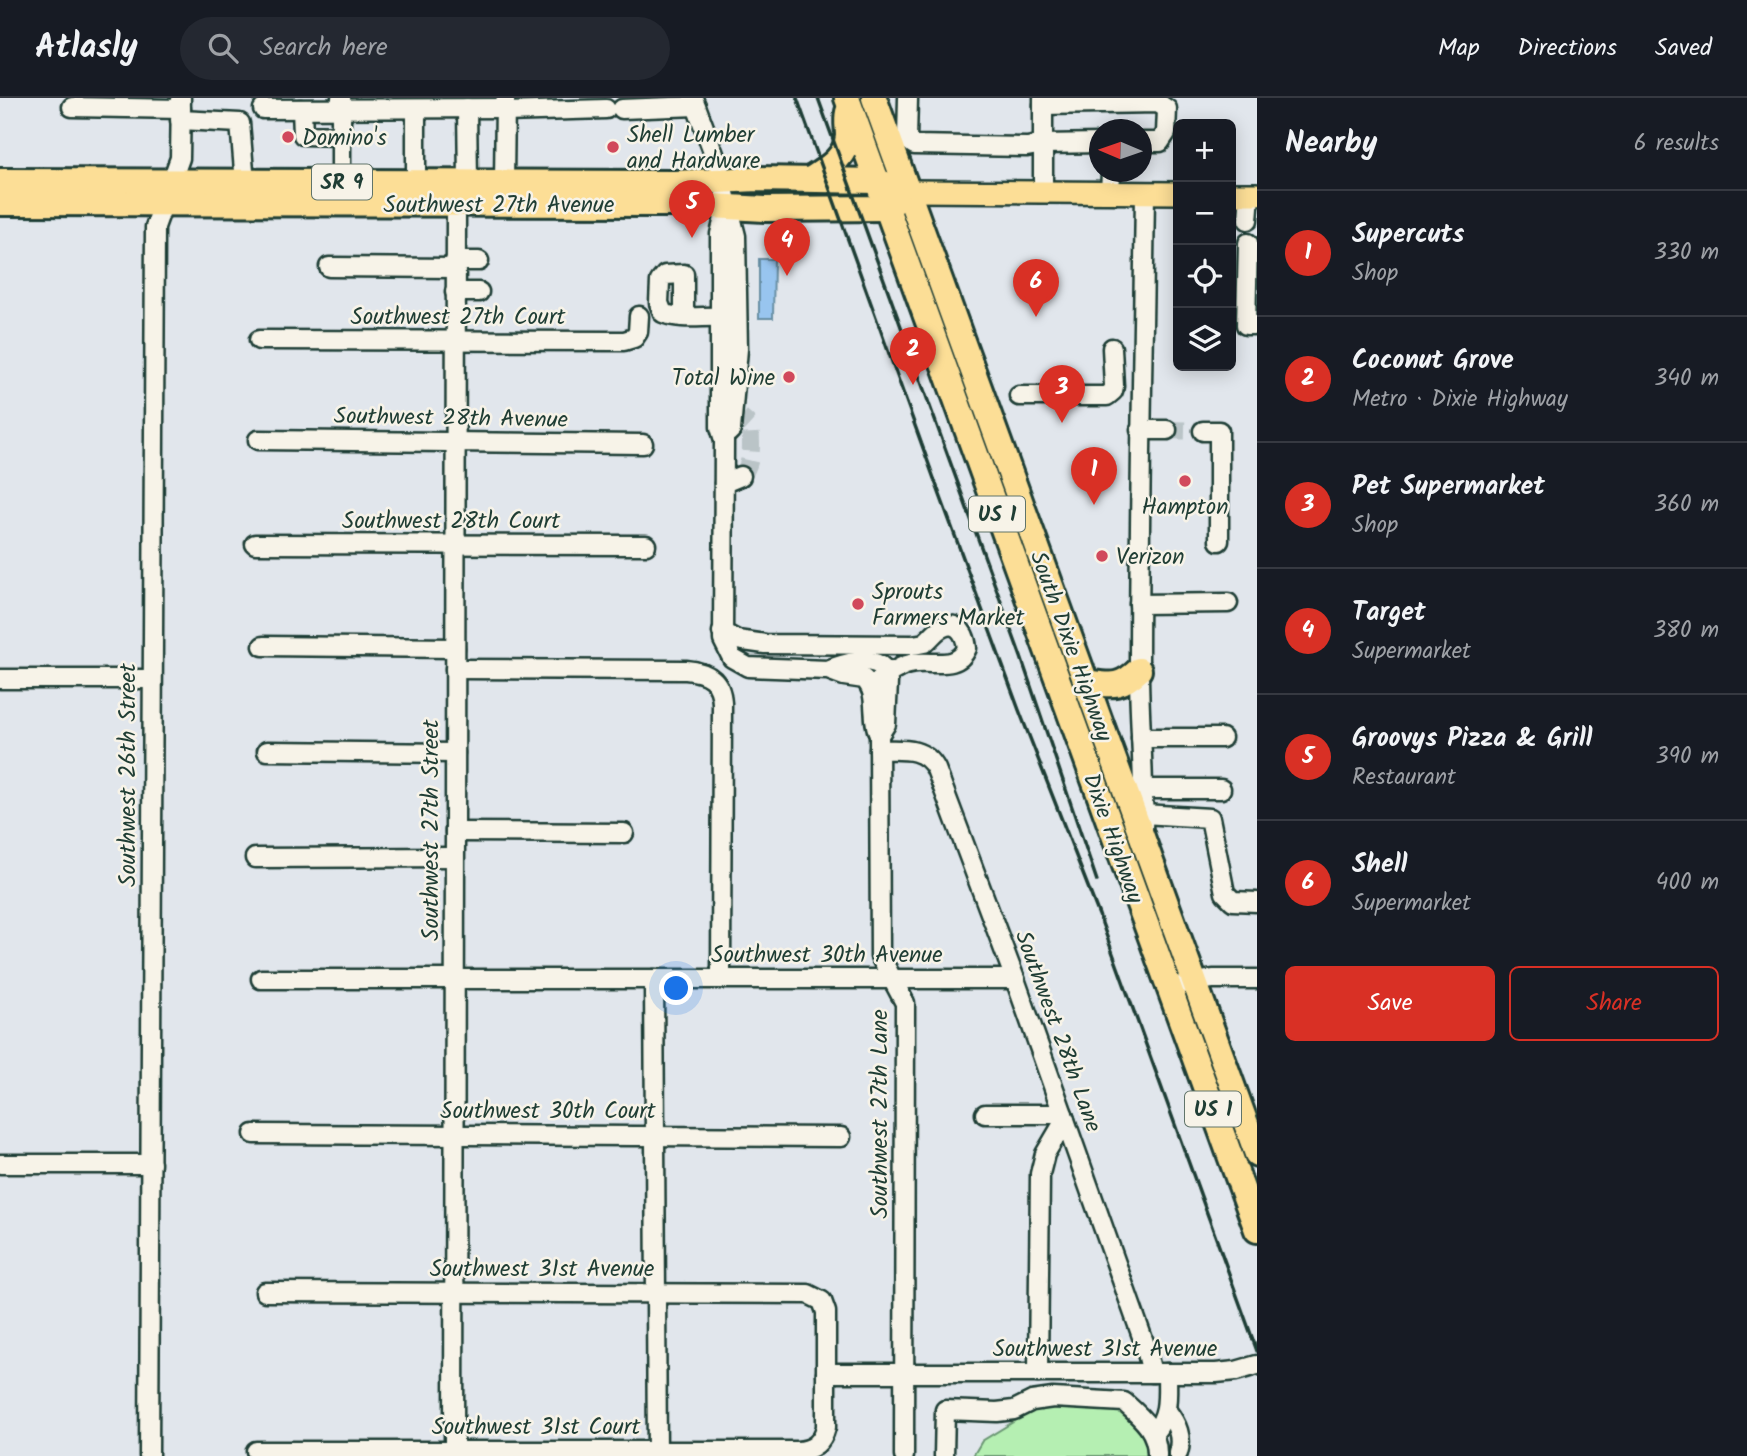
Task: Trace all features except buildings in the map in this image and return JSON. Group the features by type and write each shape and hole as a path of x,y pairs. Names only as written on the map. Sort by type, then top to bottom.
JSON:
{"highway":[{"name":"South Dixie Highway","path":"874,98 1084,682 1143,826 1194,982 1257,1154"},
{"path":"811,179 831,166 845,150 848,140 848,101"},
{"name":"US 1","path":"848,101 886,208"},
{"name":"Southwest 27th Avenue","path":"0,203 168,193 341,193 416,182 675,183 811,179 877,181 909,191"},
{"name":"Southwest 27th Avenue","path":"0,181 168,193 245,183 456,204 727,206 765,209 886,208"},
{"path":"416,182 443,191 456,204 464,191 485,182"},
{"path":"886,208 909,191"},
{"name":"Dixie Highway","path":"886,208 1257,1230"},
{"path":"1084,682 1118,684 1139,670"}],"main road":[{"name":"Southwest 27th Avenue","path":"909,191 1043,192 1111,182 1144,193 1173,193"}],"street":[{"path":"908,98 907,134 910,144 914,145 1027,147 1089,143"},
{"path":"263,109 302,109 341,103 416,109 694,102 722,180 736,236 738,349 731,414 720,426 724,440 724,483 732,522 722,632 725,648 732,658 748,667 828,670 844,676 859,677 871,686 913,663 950,663 958,660 967,648 963,631 958,626 950,625 940,628 924,643 913,645 765,644 737,640 722,632"},
{"path":"1043,192 1043,102 1158,103 1167,109 1166,134 1160,142 1152,142"},
{"path":"341,103 341,193"},
{"path":"79,104 181,109 240,122 245,183"},
{"path":"485,182 505,106"},
{"path":"467,108 485,182"},
{"name":"Southwest 26th Street","path":"149,1456 155,227 180,158 181,109"},
{"path":"302,109 303,135 341,135"},
{"path":"416,109 416,182"},
{"path":"1144,193 1139,604 1143,826 1210,818 1225,893 1233,901 1257,902"},
{"path":"1246,194 1248,220"},
{"name":"Southwest 27th Street","path":"454,1453 456,204"},
{"path":"727,206 720,233 720,317 731,414"},
{"path":"1248,243 1247,326 1257,325"},
{"path":"328,267 456,265 479,261"},
{"path":"677,316 684,274 665,275 660,281 659,303 663,313 677,316 720,317"},
{"path":"455,292 479,292"},
{"name":"Southwest 27th Court","path":"258,340 629,340 638,332 639,316"},
{"path":"1018,396 1107,396 1114,386 1112,348"},
{"path":"1140,430 1167,430"},
{"path":"1203,431 1219,431 1219,541"},
{"name":"Southwest 28th Avenue","path":"258,440 643,444"},
{"path":"724,483 741,476"},
{"name":"Southwest 28th Court","path":"255,544 646,545"},
{"path":"1139,604 1228,603"},
{"path":"263,646 455,648"},
{"path":"828,670 843,662 870,662 881,664 888,675"},
{"path":"455,670 686,670 699,671 715,679 722,703 721,978"},
{"name":"Southwest 27th Lane","path":"879,742 886,724 888,675"},
{"path":"0,679 152,679"},
{"name":"Southwest 27th Lane","path":"871,686 874,725 879,742 880,956 905,1003 904,1456"},
{"path":"1141,738 1222,738"},
{"name":"Southwest 28th Lane","path":"879,742 917,751 934,764 1015,979 1145,1345 1160,1373 1167,1411"},
{"path":"267,751 455,754"},
{"path":"1144,789 1221,789"},
{"path":"454,832 624,833"},
{"path":"255,858 454,857"},
{"name":"Southwest 30th Avenue","path":"261,979 1015,979"},
{"path":"654,979 657,1453"},
{"path":"1169,988 1213,979 1257,979"},
{"path":"985,1114 1064,1117 1045,1154 1040,1174 1038,1373"},
{"name":"Southwest 30th Court","path":"254,1133 841,1136"},
{"path":"0,1164 151,1164"},
{"name":"Southwest 31st Avenue","path":"265,1292 798,1292 818,1298 825,1306 826,1373 1223,1373 1257,1365"},
{"name":"Southwest 31st Court","path":"256,1451 797,1451 816,1446 823,1437 826,1427 826,1373"},
{"path":"944,1456 945,1410 997,1412 1014,1410 1032,1401 1053,1398 1124,1402 1156,1444 1179,1455 1181,1443 1177,1424 1167,1411 1156,1444"}],"green space":[{"path":"1036,1408 1123,1409 1149,1437 1148,1456 973,1456 982,1441"}],"water":[{"path":"759,259 774,259 773,318 759,318"}],"tunnel":[{"path":"741,417 750,425 751,445 748,465 741,476"},
{"path":"1167,430 1203,431"}],"railway":[{"path":"797,98 936,484 1019,710 1099,915 1257,1351"},
{"path":"818,98 1021,657 1097,881"}],"place":[{"name":"Domino's","path":"288,137"},
{"name":"Shell Lumber and Hardware","path":"613,147"},
{"name":"Groovys Pizza & Grill","path":"692,238"},
{"name":"Target","path":"787,276"},
{"name":"Shell","path":"1036,317"},
{"name":"Total Wine","path":"789,377"},
{"name":"Coconut Grove","path":"913,385"},
{"name":"Pet Supermarket","path":"1062,423"},
{"name":"Hampton","path":"1185,481"},
{"name":"Supercuts","path":"1094,505"},
{"name":"Verizon","path":"1102,556"},
{"name":"Sprouts Farmers Market","path":"858,604"}]}
